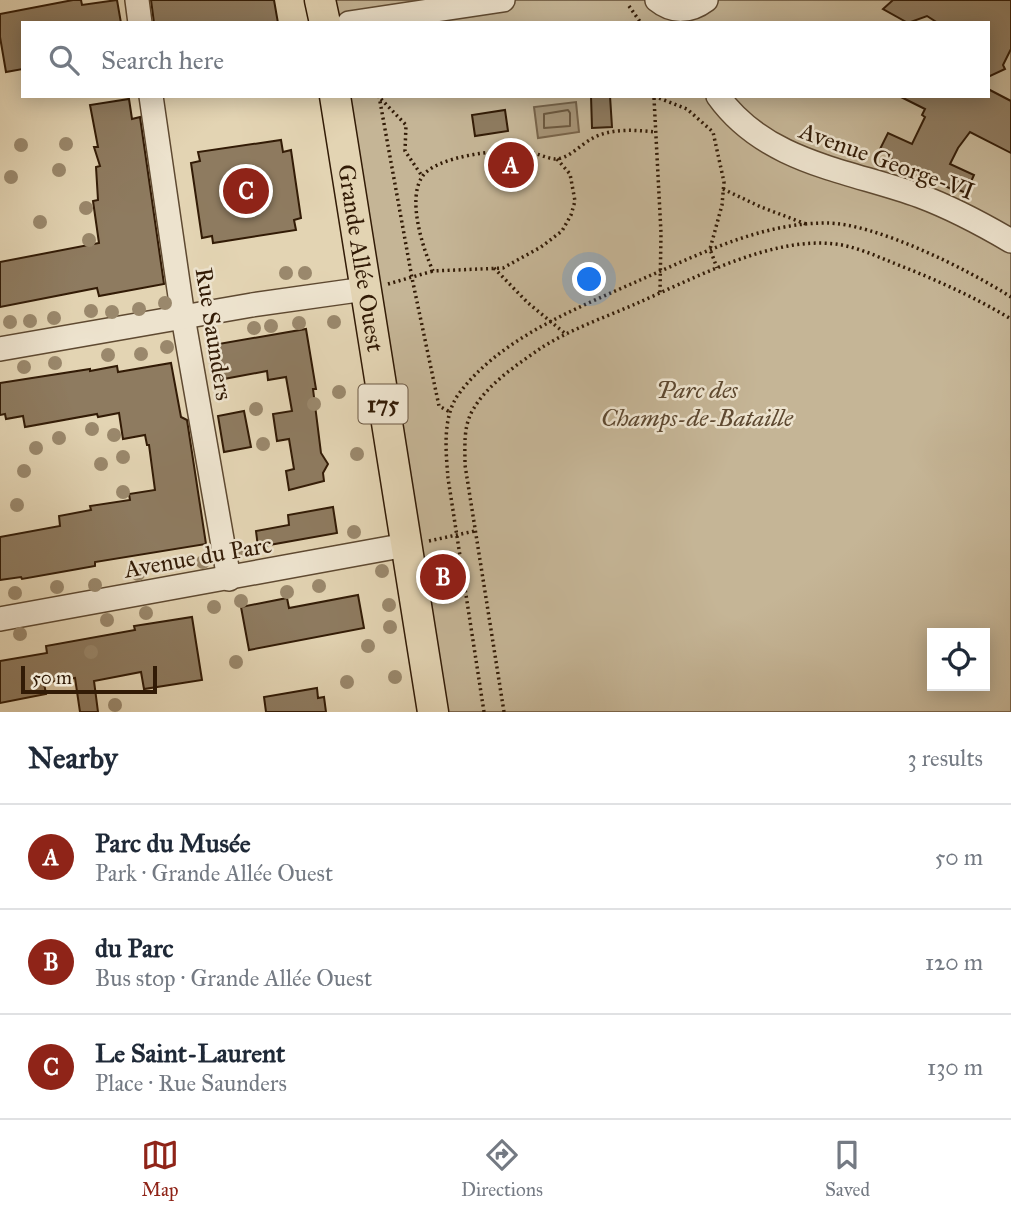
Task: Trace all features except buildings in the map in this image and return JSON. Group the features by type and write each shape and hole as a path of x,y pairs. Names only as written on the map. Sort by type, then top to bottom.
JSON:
{"main road":[{"path":"320,0 325,21"},
{"name":"Grande Allée Ouest","path":"335,98 433,712"}],"street":[{"path":"137,0 140,21"},
{"path":"362,21 503,0"},
{"path":"657,0 684,17 706,0"},
{"name":"Rue Saunders","path":"151,98 183,317 229,579"},
{"name":"Avenue George-VI","path":"719,98 753,132 775,148 943,205 1011,241"},
{"path":"0,349 365,289"},
{"name":"Avenue du Parc","path":"0,619 406,545"}],"path":[{"path":"629,5 640,21"},
{"path":"380,98 412,278 439,406 450,412"},
{"path":"382,98 406,125 405,151 422,176"},
{"path":"654,98 662,233 660,293"},
{"path":"658,98 687,109 713,132 723,189 722,205 710,249 717,268"},
{"path":"557,159 594,138 612,132 656,132"},
{"path":"365,289 433,271 503,268 541,247 562,231 571,215 575,201 570,174 557,159 536,153 498,151 440,164 422,176 416,194 416,209 433,271"},
{"path":"723,189 761,207 808,224"},
{"path":"485,712 447,458 450,412 457,396 498,356 534,331 710,249 751,235 808,224 828,223 900,241 957,267 1011,297"},
{"path":"504,712 465,465 466,422 474,407 509,372 543,346 717,268 757,254 810,243 837,244 918,272 1011,319"},
{"path":"494,268 528,303 567,335"},
{"path":"406,545 475,531"}],"green space":[{"name":"Parc des Champs-de-Bataille","path":"320,0 1011,0 1011,712 432,712 335,98 990,98 990,21 325,21"}],"water":[{"path":"576,102 579,132 538,138 534,107"}],"place":[{"name":"Parc du Musée","path":"511,165"},
{"name":"Le Saint-Laurent","path":"246,191"},
{"name":"du Parc","path":"443,577"}]}
